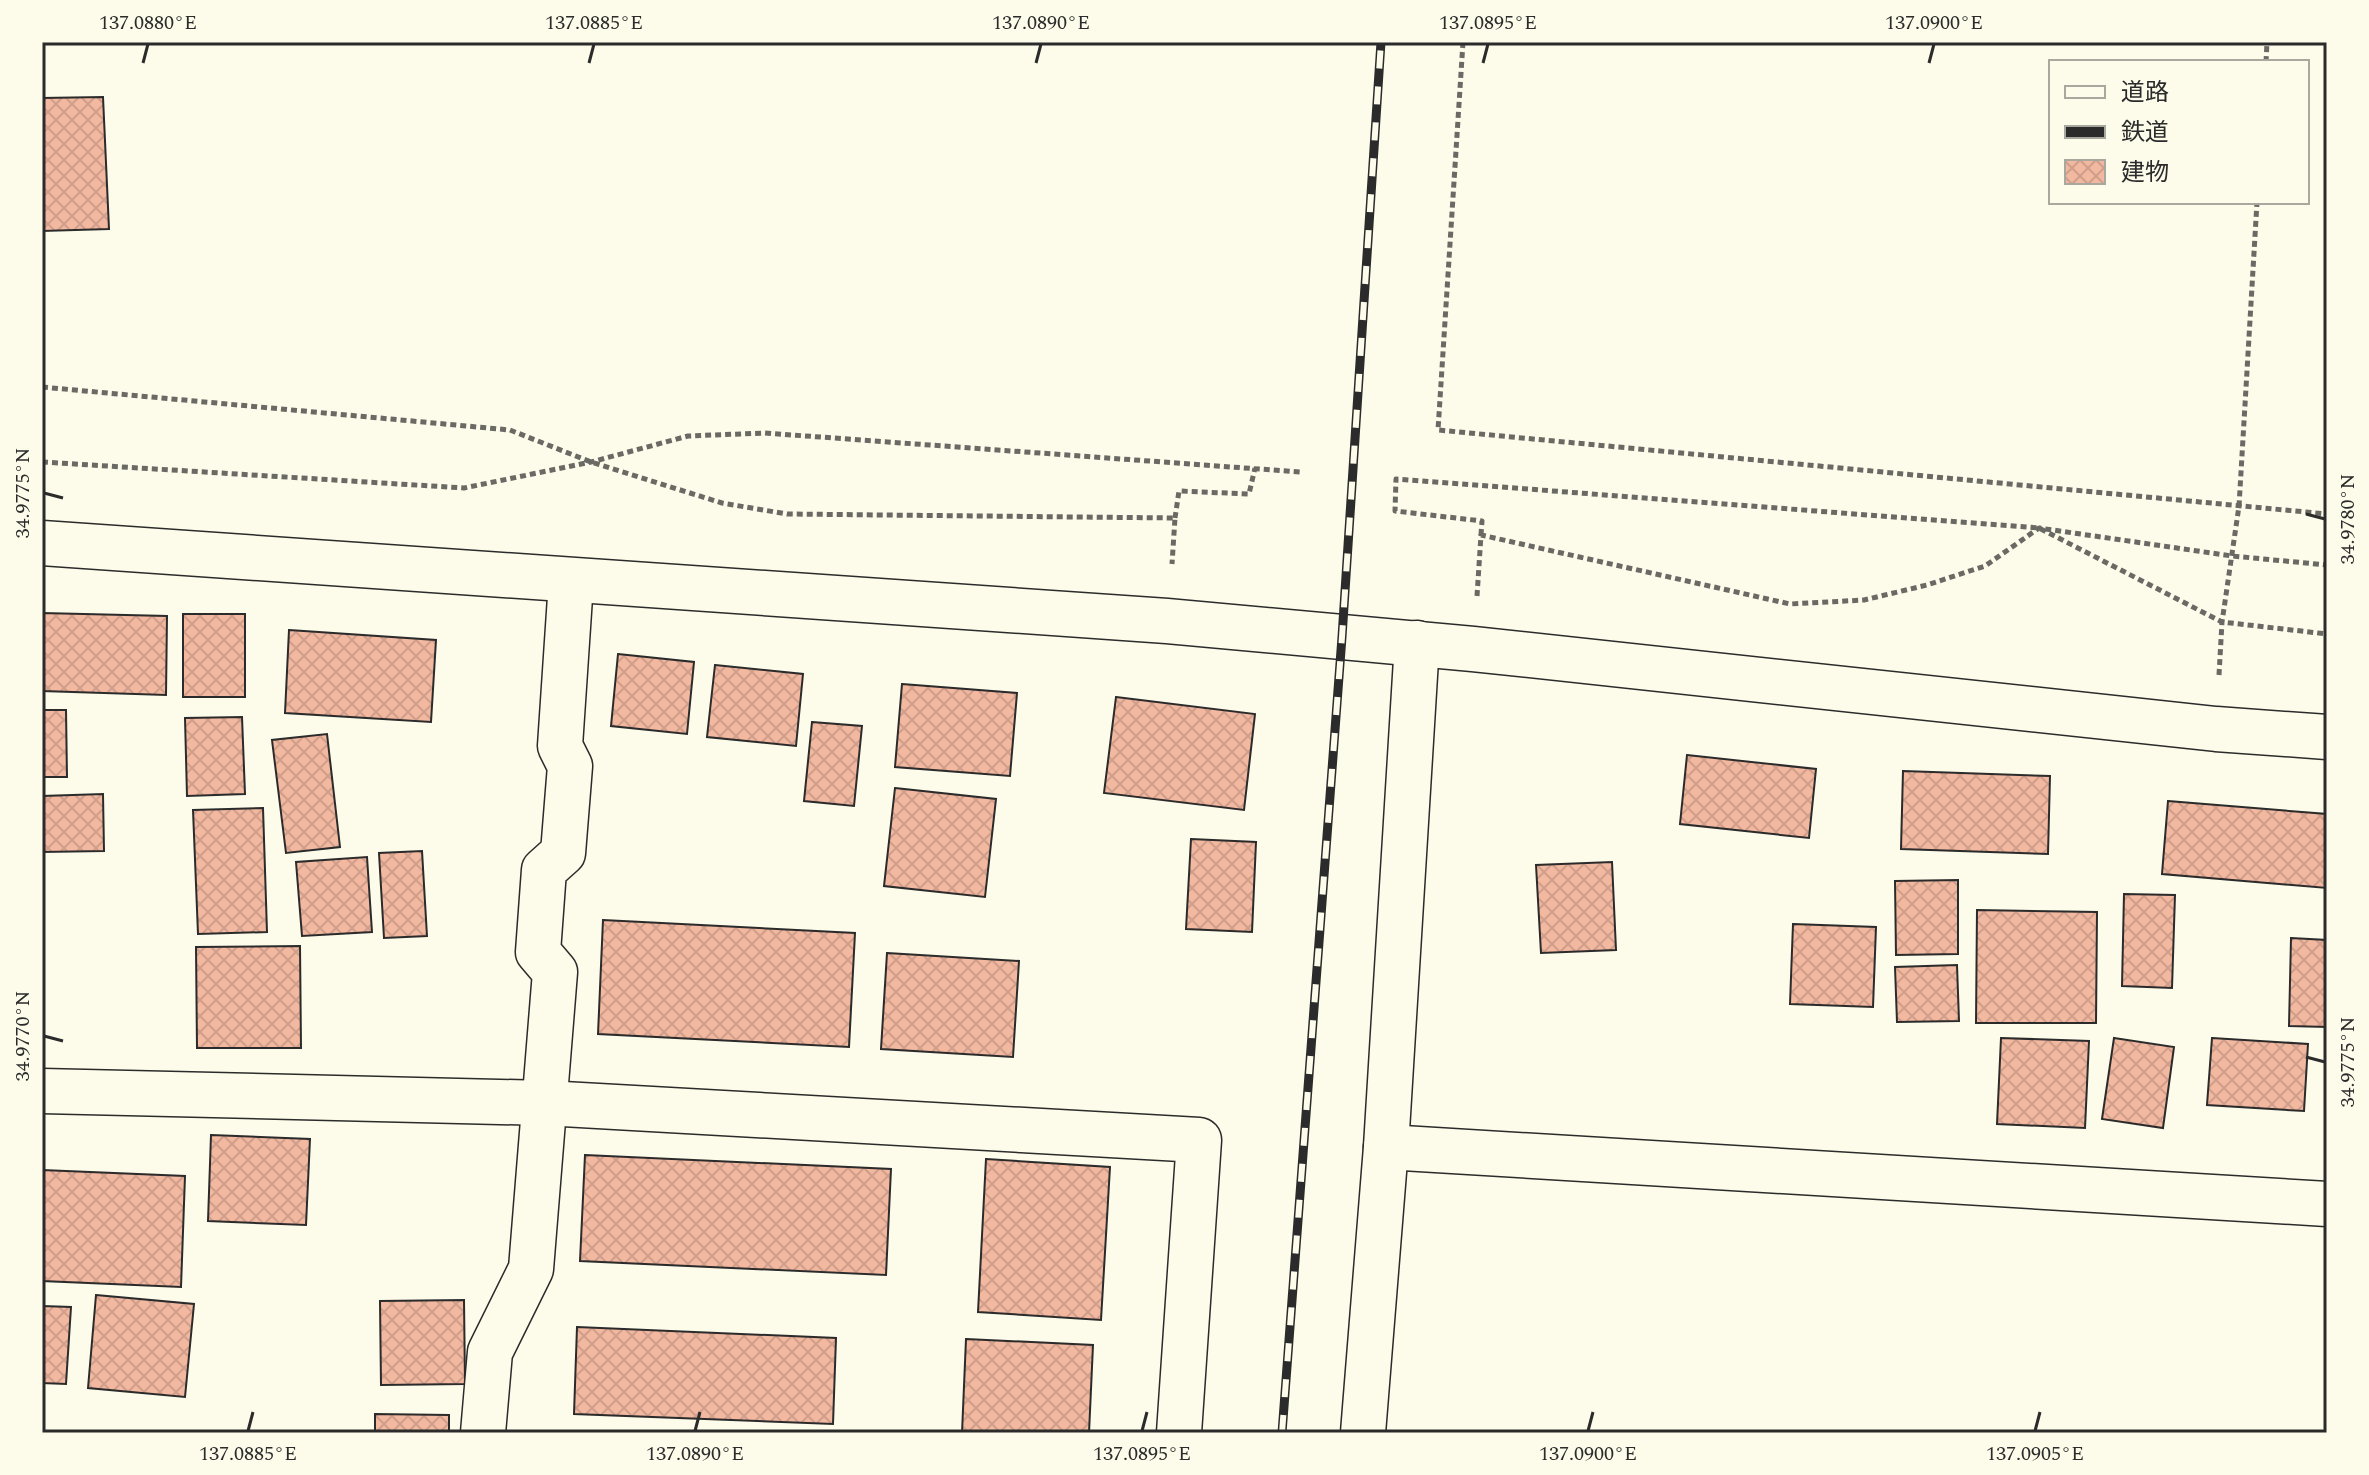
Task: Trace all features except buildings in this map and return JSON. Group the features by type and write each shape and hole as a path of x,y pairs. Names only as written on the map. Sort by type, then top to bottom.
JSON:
{"street":[{"path":"42,543 1167,621 1417,643 2216,729 2327,737"},
{"path":"483,1433 490,1352 531,1269 555,972 538,952 544,870 563,853 570,766 560,746 571,582"},
{"path":"1363,1433 1386,1147 1417,643"},
{"path":"42,1091 545,1103 1199,1140 1179,1433"},
{"path":"1386,1147 2327,1204"}],"path":[{"path":"1463,42 1438,430 2327,514"},
{"path":"2216,729 2222,622 2239,506 2257,204"},
{"path":"42,387 510,430 591,462 722,503 787,514 1175,518"},
{"path":"42,462 464,488 591,462 688,436 765,433 1300,472"},
{"path":"1167,621 1179,491 1249,494 1255,468"},
{"path":"1473,649 1482,521 1395,511 1396,479 2039,528 2232,556 2327,565"},
{"path":"1481,535 1790,604 1864,600 1927,585 1985,566 2039,528"},
{"path":"2039,528 2222,622 2327,634"}],"railway":[{"path":"1282,1433 1342,637 1381,42"}]}
